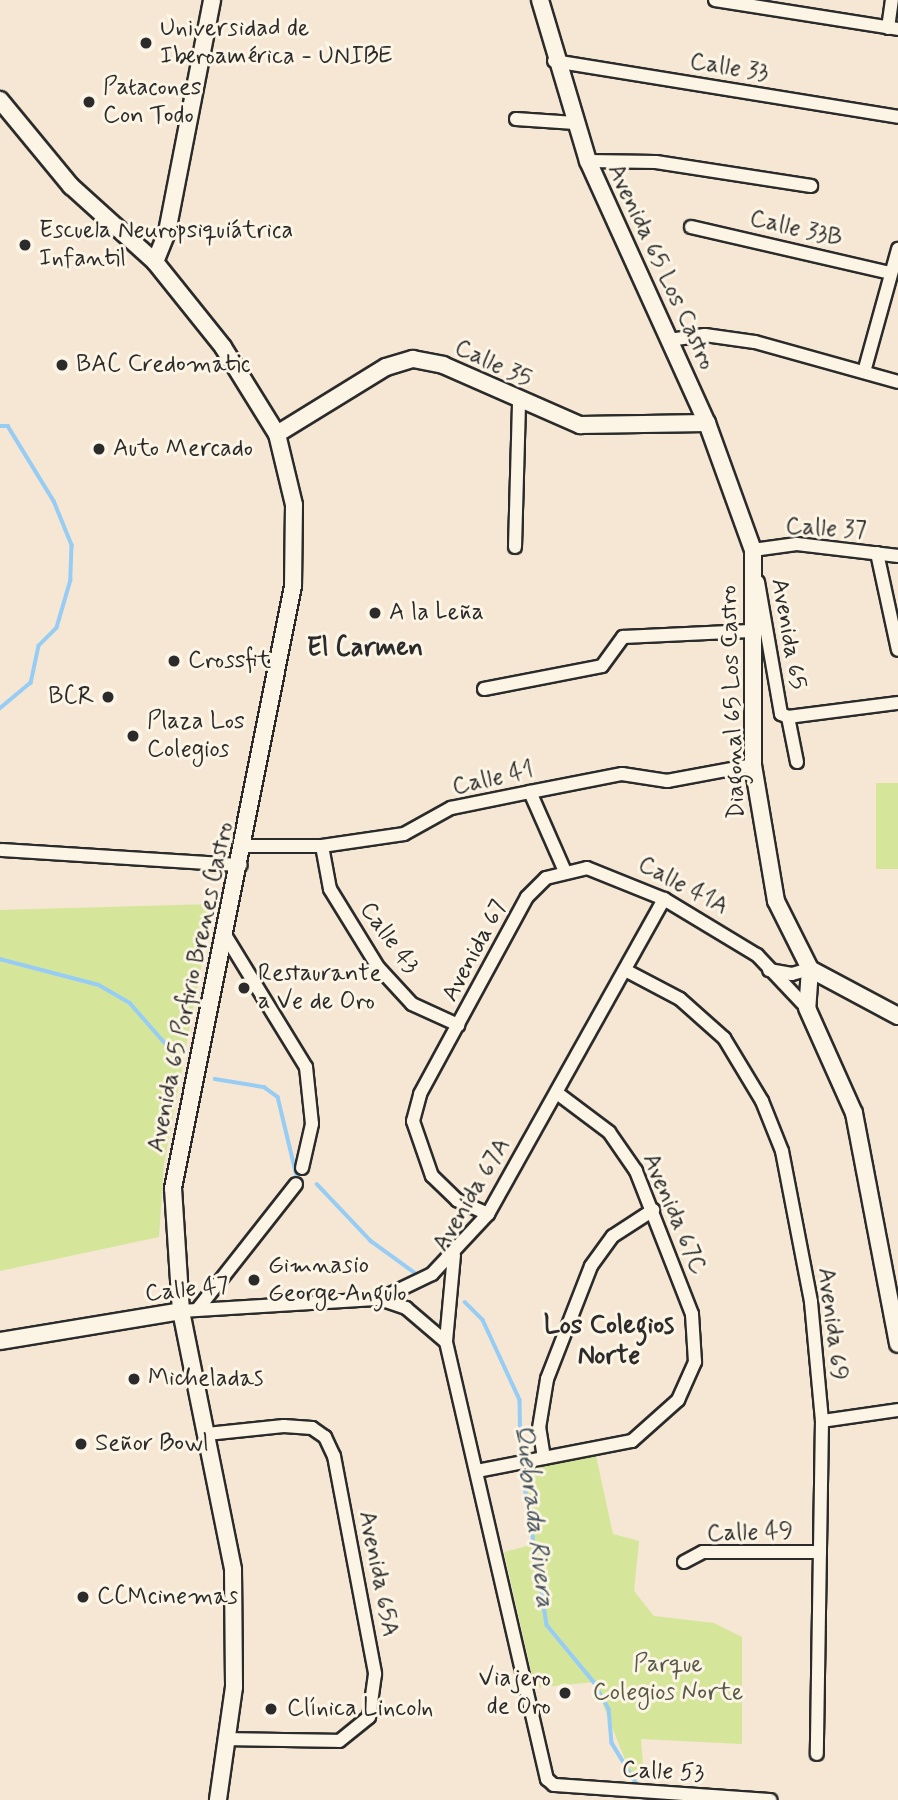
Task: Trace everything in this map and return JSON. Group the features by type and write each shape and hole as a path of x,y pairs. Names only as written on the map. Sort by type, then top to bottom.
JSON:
{"main road":[{"path":"155,262 167,232 212,0"},
{"name":"Avenida 65 Los Castro","path":"540,0 554,61 588,161 707,422 753,550"},
{"name":"Avenida 65 Porfirio Brenes Castro","path":"0,101 71,186 155,262 223,347 277,434 293,505 295,575 245,846 182,1118 173,1188 207,1434 233,1570 228,1739 218,1800"},
{"path":"129,239 167,232"},
{"name":"Calle 35","path":"277,434 358,390 379,371 413,359 443,365 519,401 580,425 707,422"},
{"name":"Diagonal 65 Los Castro","path":"753,550 750,631 753,765 768,874 810,969"},
{"path":"898,1016 810,969 807,1008 854,1113 898,1344"},
{"name":"Calle 47","path":"0,1341 189,1311"}],"street":[{"path":"715,0 893,29 892,0"},
{"name":"Calle 33","path":"554,61 898,117"},
{"path":"516,119 575,122"},
{"path":"588,161 656,162 811,186"},
{"name":"Calle 33B","path":"691,227 890,273"},
{"path":"864,372 898,249"},
{"path":"669,340 705,335 755,342 898,382"},
{"path":"515,547 519,401"},
{"name":"Calle 37","path":"753,550 797,544 898,555"},
{"name":"Avenida 65","path":"753,550 781,714 788,717 797,762"},
{"path":"877,553 898,650"},
{"path":"484,689 602,666 623,637 750,631"},
{"path":"788,717 898,703"},
{"name":"Calle 41","path":"245,846 322,846 404,834 451,807 622,774 667,782 753,765"},
{"path":"530,792 564,869"},
{"name":"Calle 43","path":"322,846 330,888 378,967 412,1004 458,1025"},
{"path":"1,850 241,865"},
{"name":"Calle 41A","path":"564,869 614,874 718,927 769,970 807,1008"},
{"name":"Avenida 67","path":"488,1214 457,1200 432,1176 417,1145 413,1121 420,1094 527,897 564,869"},
{"name":"Avenida 67A","path":"554,1785 544,1769 478,1471 446,1342 454,1255 488,1214 664,899"},
{"path":"225,935 306,1067 312,1124 302,1168"},
{"path":"769,970 792,974 810,969"},
{"name":"Avenida 69","path":"625,970 680,999 724,1038 762,1101 782,1151 811,1301 822,1421 817,1754"},
{"name":"Avenida 67C","path":"537,1459 632,1441 662,1419 689,1380 697,1338 653,1210 625,1150 557,1093"},
{"path":"189,1311 296,1184"},
{"path":"478,1471 537,1459 547,1379 591,1266 613,1236 653,1210"},
{"name":"Calle 47","path":"189,1311 380,1299 415,1284 454,1255"},
{"name":"Calle 47","path":"380,1299 407,1308 446,1342"},
{"path":"822,1421 898,1410"},
{"name":"Avenida 65A","path":"207,1434 312,1428 334,1456 375,1674 369,1717 356,1732 320,1744 228,1739"},
{"name":"Calle 49","path":"684,1562 703,1552 820,1552"},
{"name":"Calle 53","path":"554,1785 770,1800"}],"green space":[{"path":"876,783 898,783 898,869 876,869"},
{"path":"213,904 164,1164 159,1237 0,1271 0,910"},
{"name":"Parque Colegios Norte","path":"595,1451 613,1534 639,1541 634,1591 654,1616 714,1623 742,1637 742,1744 641,1739 644,1778 632,1777 594,1682 535,1688 504,1552 534,1544 521,1465"}],"waterway":[{"name":"Quebrada Rivera","path":"0,426 8,426 54,501 72,545 71,580 57,628 39,646 31,683 0,709"},
{"name":"Quebrada Rivera","path":"0,959 99,985 130,1003 172,1051"},
{"name":"Quebrada Rivera","path":"215,1079 264,1087 278,1097 297,1176"},
{"name":"Quebrada Rivera","path":"317,1184 371,1241 418,1275"},
{"name":"Quebrada Rivera","path":"465,1302 483,1320 520,1400 521,1459"},
{"name":"Quebrada Rivera","path":"522,1467 547,1625 594,1682 609,1709 612,1743 638,1786"}],"place":[{"name":"Universidad de Iberoamérica - UNIBE","path":"146,43"},
{"name":"Patacones Con Todo","path":"89,102"},
{"name":"Escuela Neuropsiquiátrica Infantil","path":"25,245"},
{"name":"BAC Credomatic","path":"62,365"},
{"name":"Auto Mercado","path":"99,449"},
{"name":"A la Leña","path":"375,613"},
{"name":"Crossfit","path":"174,661"},
{"name":"BCR","path":"108,697"},
{"name":"Plaza Los Colegios","path":"133,736"},
{"name":"Restaurante a Ve de Oro","path":"244,988"},
{"name":"Gimnasio George Angulo","path":"254,1280"},
{"name":"Micheladas","path":"134,1379"},
{"name":"Señor Bowl","path":"81,1444"},
{"name":"CCMcinemas","path":"83,1597"},
{"name":"Viajero de Oro","path":"565,1693"},
{"name":"Clínica Lincoln","path":"271,1709"}],"district":[{"name":"El Carmen","path":"365,649"},
{"name":"Los Colegios Norte","path":"609,1342"}]}
